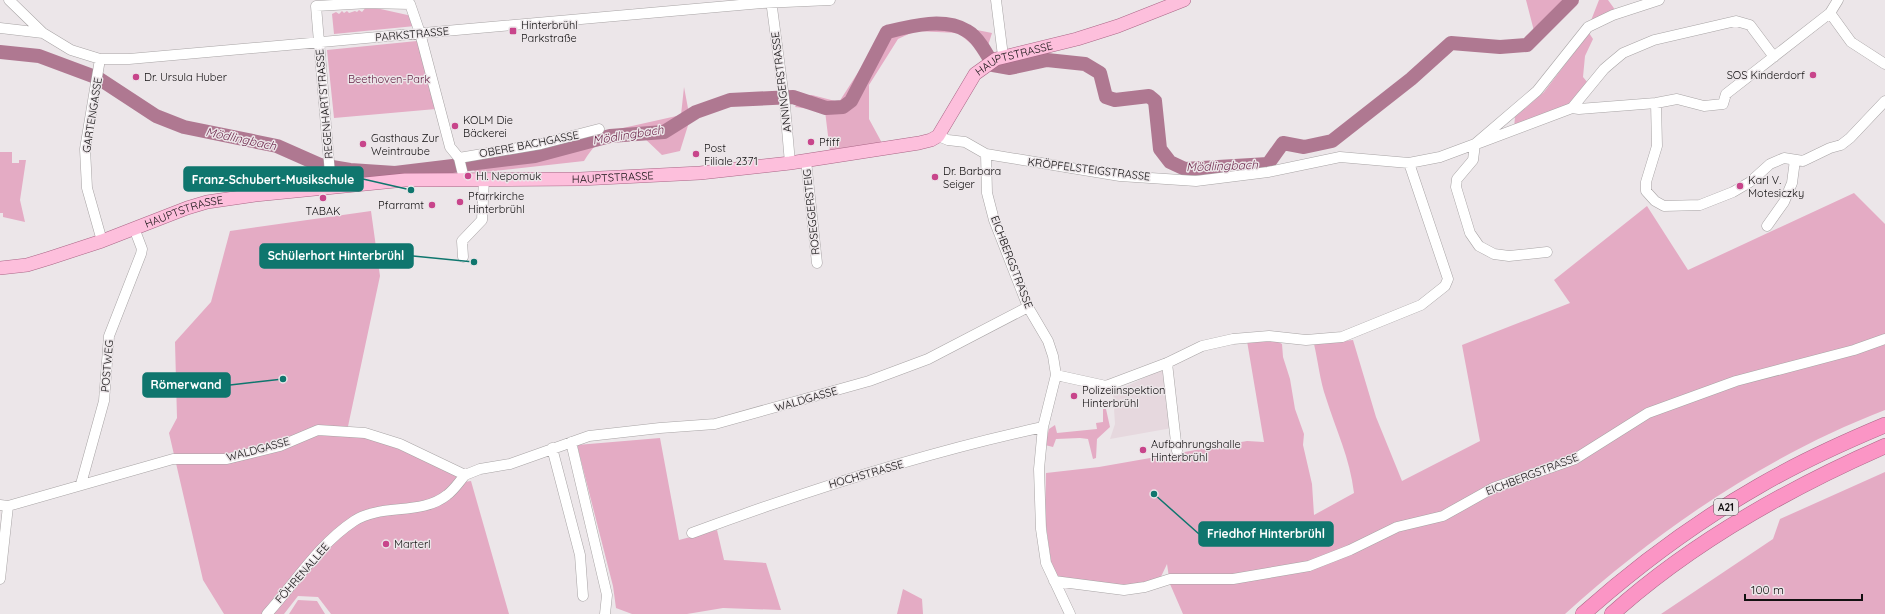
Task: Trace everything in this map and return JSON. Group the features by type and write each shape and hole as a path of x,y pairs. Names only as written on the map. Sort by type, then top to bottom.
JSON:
{"highway":[{"name":"A21","path":"1583,614 1608,591 1683,534 1753,490 1834,447 1885,424"},
{"name":"A21","path":"1612,614 1692,551 1766,504 1840,465 1885,446"}],"main road":[{"name":"HAUPTSTRASSE","path":"0,268 27,265 102,241 187,208 207,202 255,195 354,184 463,176 484,179 580,179 676,174 806,161 919,143 938,136 975,74 996,59 1077,40 1118,26 1184,0"}],"street":[{"path":"9,0 43,33"},
{"name":"PARKSTRASSE","path":"0,28 43,33 71,50 100,59 129,59 771,1 830,0"},
{"path":"996,0 996,59"},
{"name":"KRÖPFELSTEIGSTRASSE","path":"986,154 1120,176 1196,180 1268,172 1340,156 1409,163 1440,158 1475,144 1537,91 1588,27 1613,15 1659,0"},
{"path":"1572,108 1579,109 1656,103 1677,99 1704,106 1723,104 1726,94 1830,13 1838,0"},
{"name":"ANNINGERSTRASSE","path":"771,1 783,88 790,163"},
{"name":"REGENHARTSTRASSE","path":"327,188 330,174 316,6 370,3 410,4 420,33"},
{"path":"1830,13 1851,42 1885,64"},
{"path":"1547,252 1509,256 1494,254 1479,246 1470,234 1456,187 1457,179 1473,160 1475,144 1496,138 1572,108 1604,69 1623,53 1654,40 1736,21 1750,25 1774,57"},
{"path":"420,33 450,147 459,160 463,176"},
{"name":"GARTENGASSE","path":"100,59 85,149 85,168 87,188 102,241"},
{"path":"1656,103 1657,146 1646,182 1646,191 1655,201 1664,206 1700,205 1733,192 1750,182 1770,164 1784,158 1803,161 1830,148 1841,145 1850,138 1885,101"},
{"name":"OBERE BACHGASSE","path":"459,160 541,144 599,129"},
{"path":"938,136 948,140 965,142 986,154"},
{"name":"EICHBERGSTRASSE","path":"986,154 987,193 994,220 1028,307 1048,341 1054,356 1056,375 1043,427 1039,469 1041,529 1046,563 1070,614"},
{"path":"1767,226 1784,202 1792,183 1795,160"},
{"name":"ROSEGGERSTEIG","path":"806,161 817,263"},
{"path":"1056,375 1106,386 1167,363 1202,346 1233,339 1269,336 1306,340 1342,337 1421,305 1445,286 1448,279 1409,163"},
{"path":"462,257 462,241 482,220 484,179"},
{"name":"POSTWEG","path":"81,484 104,401 109,336 141,254 142,249 134,228"},
{"name":"WALDGASSE","path":"4,505 173,459 227,459 280,446 318,430 327,429 365,433 400,444 465,475 480,469 510,464 589,436 660,428 715,424 869,381 928,359 1028,307"},
{"name":"EICHBERGSTRASSE","path":"1054,581 1124,590 1146,587 1170,579 1233,579 1309,566 1350,550 1397,527 1443,516 1493,488 1575,459 1648,413 1736,381 1854,350 1885,339"},
{"path":"1167,363 1177,451"},
{"name":"HOCHSTRASSE","path":"692,533 832,483 996,437 1043,427"},
{"path":"571,442 607,595 605,614"},
{"path":"552,448 580,555 583,596"},
{"name":"FÖHRENALLEE","path":"267,614 322,548 354,521 377,511 424,505 446,496 465,475"},
{"path":"0,578 4,505"}],"shaded area":[{"path":"1158,371 1164,371 1172,428 1110,439 1115,424 1113,393"}],"green space":[{"path":"1526,0 1566,0 1534,31"},
{"path":"1599,0 1608,0 1616,11 1590,23"},
{"path":"367,6 412,16 415,26 334,34 332,14 336,12 339,14 342,11 344,13 347,11 349,13 355,11 357,12 359,10 362,12"},
{"path":"921,26 957,26 992,33 985,55 958,33 915,31 898,39 869,85 869,119 882,143 830,152 825,111 795,107 802,96 812,95 839,102 886,29"},
{"path":"1589,33 1593,39 1585,56 1583,77 1588,83 1573,102 1514,128 1515,117 1544,92"},
{"name":"Beethoven-Park","path":"417,41 436,109 334,118 327,50"},
{"path":"684,87 690,119 680,151 662,155 641,135 614,136 596,145 584,161 476,173 467,163 681,115"},
{"path":"0,152 12,152 12,163 19,163 19,160 26,160 20,200 25,222 3,217 3,213 0,213"},
{"path":"1854,193 1885,224 1885,410 1841,428 1798,449 1756,472 1716,497 1676,524 1638,553 1565,614 1183,614 1170,584 1167,564 1158,583 1124,590 1061,578 1056,575 1052,569 1045,518 1046,473 1099,467 1247,441 1264,442 1247,341 1273,339 1282,344 1283,357 1290,379 1295,409 1304,434 1303,445 1312,484 1314,515 1354,493 1346,456 1324,391 1314,344 1353,340 1376,417 1402,481 1480,441 1462,345 1570,303 1554,280 1647,206 1688,270"},
{"path":"371,211 380,276 347,431 438,465 464,482 471,481 509,614 331,614 318,597 298,596 284,614 224,614 203,580 169,433 177,418 175,342 211,302 230,231"},
{"path":"1103,409 1106,409 1110,427 1097,439 1096,458 1093,459 1088,439 1056,439 1053,447 1045,445 1049,429 1055,425 1057,433 1097,429 1096,423 1103,422"},
{"path":"660,438 679,540 717,530 724,560 766,563 781,610 723,608 687,614 632,614 616,608 613,586 577,445"},
{"path":"1885,472 1885,614 1661,614 1773,539 1780,519"},
{"path":"903,589 922,599 923,614 897,614"},
{"path":"298,600 317,601 325,614 289,614"}],"waterway":[{"name":"Mödlingbach","path":"0,52 39,56 98,78 156,116 184,127 277,146 320,165 350,170 395,173 535,156 610,136 664,132 696,112 730,100 793,97 826,108 843,107 851,101 887,32 917,25 948,24 967,31 975,37 993,65 1010,68 1047,60 1085,64 1100,73 1106,97 1115,100 1149,96 1155,101 1160,149 1170,162 1185,169 1268,164 1283,143 1304,147 1332,141 1411,79 1451,43 1500,47 1527,45 1572,0"}],"place":[{"name":"Hinterbrühl Parkstraße","path":"513,31"},
{"name":"SOS Kinderdorf","path":"1813,75"},
{"name":"Dr. Ursula Huber","path":"136,77"},
{"name":"KOLM Die Bäckerei","path":"455,126"},
{"name":"Pfiff","path":"811,142"},
{"name":"Gasthaus Zur Weintraube","path":"363,144"},
{"name":"Post Filiale 2371","path":"696,154"},
{"name":"Hl. Nepomuk","path":"468,176"},
{"name":"Dr. Barbara Seiger","path":"935,177"},
{"name":"Karl V. Motesiczky","path":"1740,186"},
{"name":"Franz-Schubert-Musikschule","path":"411,190"},
{"name":"TABAK","path":"323,198"},
{"name":"Pfarrkirche Hinterbrühl","path":"460,202"},
{"name":"Pfarramt","path":"432,205"},
{"name":"Schülerhort Hinterbrühl","path":"474,262"},
{"name":"Römerwand","path":"283,379"},
{"name":"Polizeiinspektion Hinterbrühl","path":"1074,396"},
{"name":"Aufbahrungshalle Hinterbrühl","path":"1143,450"},
{"name":"Friedhof Hinterbrühl","path":"1154,494"},
{"name":"Marterl","path":"386,544"}]}
